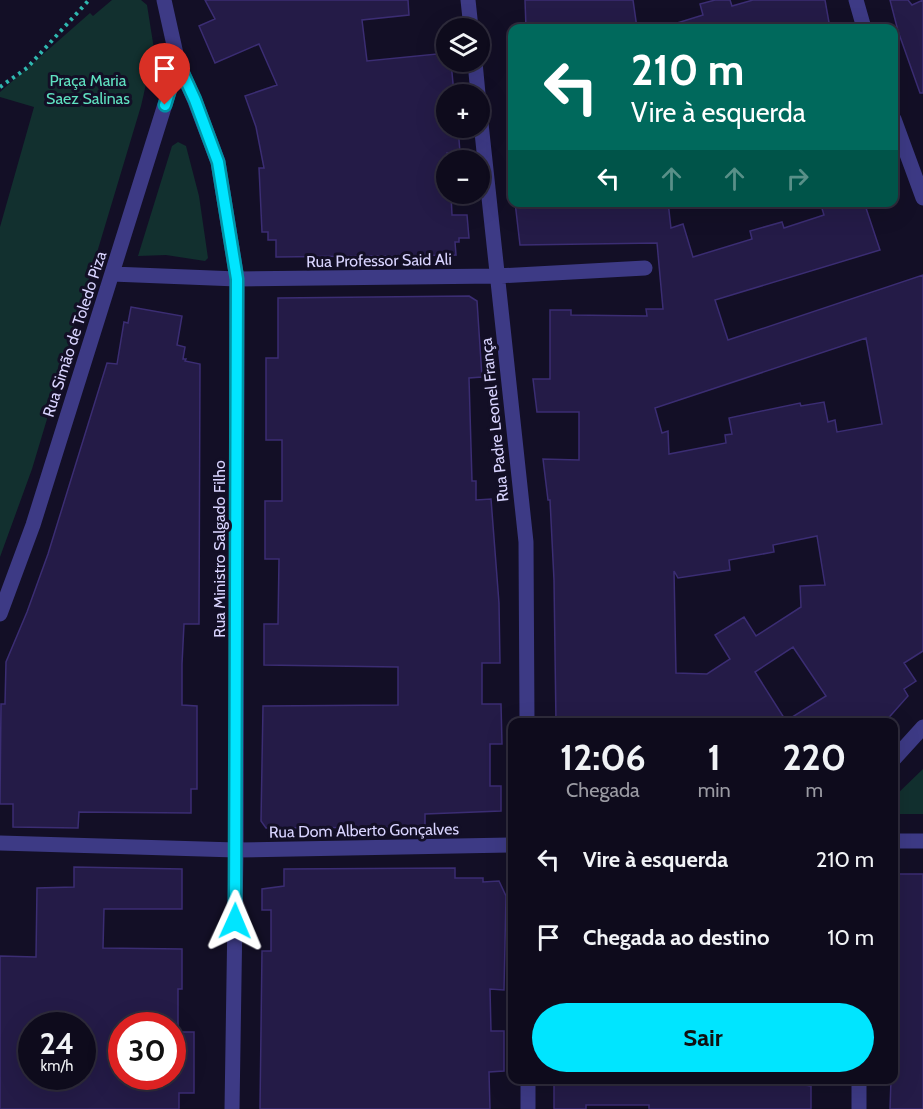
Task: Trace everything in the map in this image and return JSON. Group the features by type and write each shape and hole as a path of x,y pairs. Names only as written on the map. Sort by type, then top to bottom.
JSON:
{"street":[{"name":"Rua Ministro Salgado Filho","path":"164,0 178,63 195,100 218,162 237,279 236,850 232,1109"},
{"path":"468,0 470,18"},
{"path":"856,0 863,24"},
{"name":"Rua Simão de Toledo Piza","path":"0,614 33,525 178,63"},
{"path":"898,130 923,198"},
{"name":"Rua Padre Leonel França","path":"483,138 525,542 527,718"},
{"name":"Rua Professor Said Ali","path":"112,274 237,279 497,276 645,268"},
{"path":"898,755 923,727"},
{"path":"898,841 923,841"},
{"name":"Rua Dom Alberto Gonçalves","path":"0,843 236,850 508,845"},
{"path":"528,1084 528,1109"},
{"path":"859,1084 859,1109"}],"path":[{"path":"0,87 27,68 89,0"}],"green space":[{"name":"Praça Maria Saez Salinas","path":"112,0 141,0 147,5 154,49 141,106 32,469 0,557 0,227 34,107 0,97 0,92 90,13 93,16"},
{"path":"178,142 186,146 199,196 208,258 205,261 166,255 138,256 172,146"},
{"path":"923,769 923,814 898,814 898,793"}],"building":[{"path":"205,0 408,0 409,15 362,20 367,61 436,54 436,72 452,72 453,84 436,84 436,138 459,138 460,150 436,150 436,204 451,204 452,215 467,215 469,238 459,238 459,242 455,242 456,255 276,257 276,240 268,240 268,232 262,232 259,168 264,168 256,127 245,96 277,85 259,44 215,63 199,26 215,19"},
{"path":"525,0 633,0 636,24 526,24"},
{"path":"715,0 730,0 732,6 753,0 825,0 829,24 677,24 703,15 700,4"},
{"path":"890,0 908,0 912,5 923,0 923,93 920,93"},
{"path":"516,207 669,207 671,228 683,224 693,257 752,239 750,231 782,222 784,228 824,215 822,207 866,207 880,250 715,300 728,340 923,275 923,651 904,663 916,681 904,689 908,696 888,718 791,718 826,696 793,647 755,672 784,718 556,718 554,580 550,500 548,500 543,459 579,460 579,412 537,412 533,379 550,379 550,310 571,310 571,315 647,316 646,309 663,309 657,243 520,245","holes":["866,338 882,424 837,432 835,420 828,422 824,402 801,406 800,403 729,418 732,434 725,435 726,443 669,454 668,431 662,433 655,408","817,536 825,585 800,586 801,607 756,636 744,617 715,635 730,659 707,674 676,673 674,571 678,578 730,570 729,560 774,552 773,545"]},
{"path":"469,296 477,301 482,377 469,378 472,481 476,481 476,500 491,499 499,603 500,663 482,663 482,704 501,704 502,744 490,744 490,786 501,786 501,811 425,814 425,827 266,828 261,821 263,706 398,705 398,667 264,665 264,624 278,624 279,559 265,559 265,501 282,501 282,440 266,440 266,358 278,358 278,298"},
{"path":"131,307 182,316 177,345 185,347 183,359 186,359 185,361 200,364 199,624 184,624 182,664 182,705 197,706 197,789 191,789 191,813 79,812 78,828 13,827 13,804 0,804 1,704 5,704 6,662 48,554 107,363 117,364 124,322 128,323"},
{"path":"74,867 182,869 182,909 104,909 103,948 182,949 182,989 178,989 178,1012 108,1012 108,1090 186,1090 186,1032 194,1032 194,1093 179,1093 179,1109 0,1109 0,956 36,957 37,888 74,887"},
{"path":"455,868 455,878 483,878 483,882 499,881 506,896 504,990 490,989 491,1031 504,1031 504,1071 489,1072 490,1109 260,1109 262,951 271,951 271,910 262,910 262,889 284,886 284,869"},
{"path":"898,874 923,874 923,1109 890,1109 891,1084 898,1084"},
{"path":"554,1084 805,1084 811,1086 811,1109 649,1109 649,1105 586,1105 586,1109 554,1109"}],"route":[{"path":"165,105 178,63 195,100 218,162 237,279 235,921"}]}
